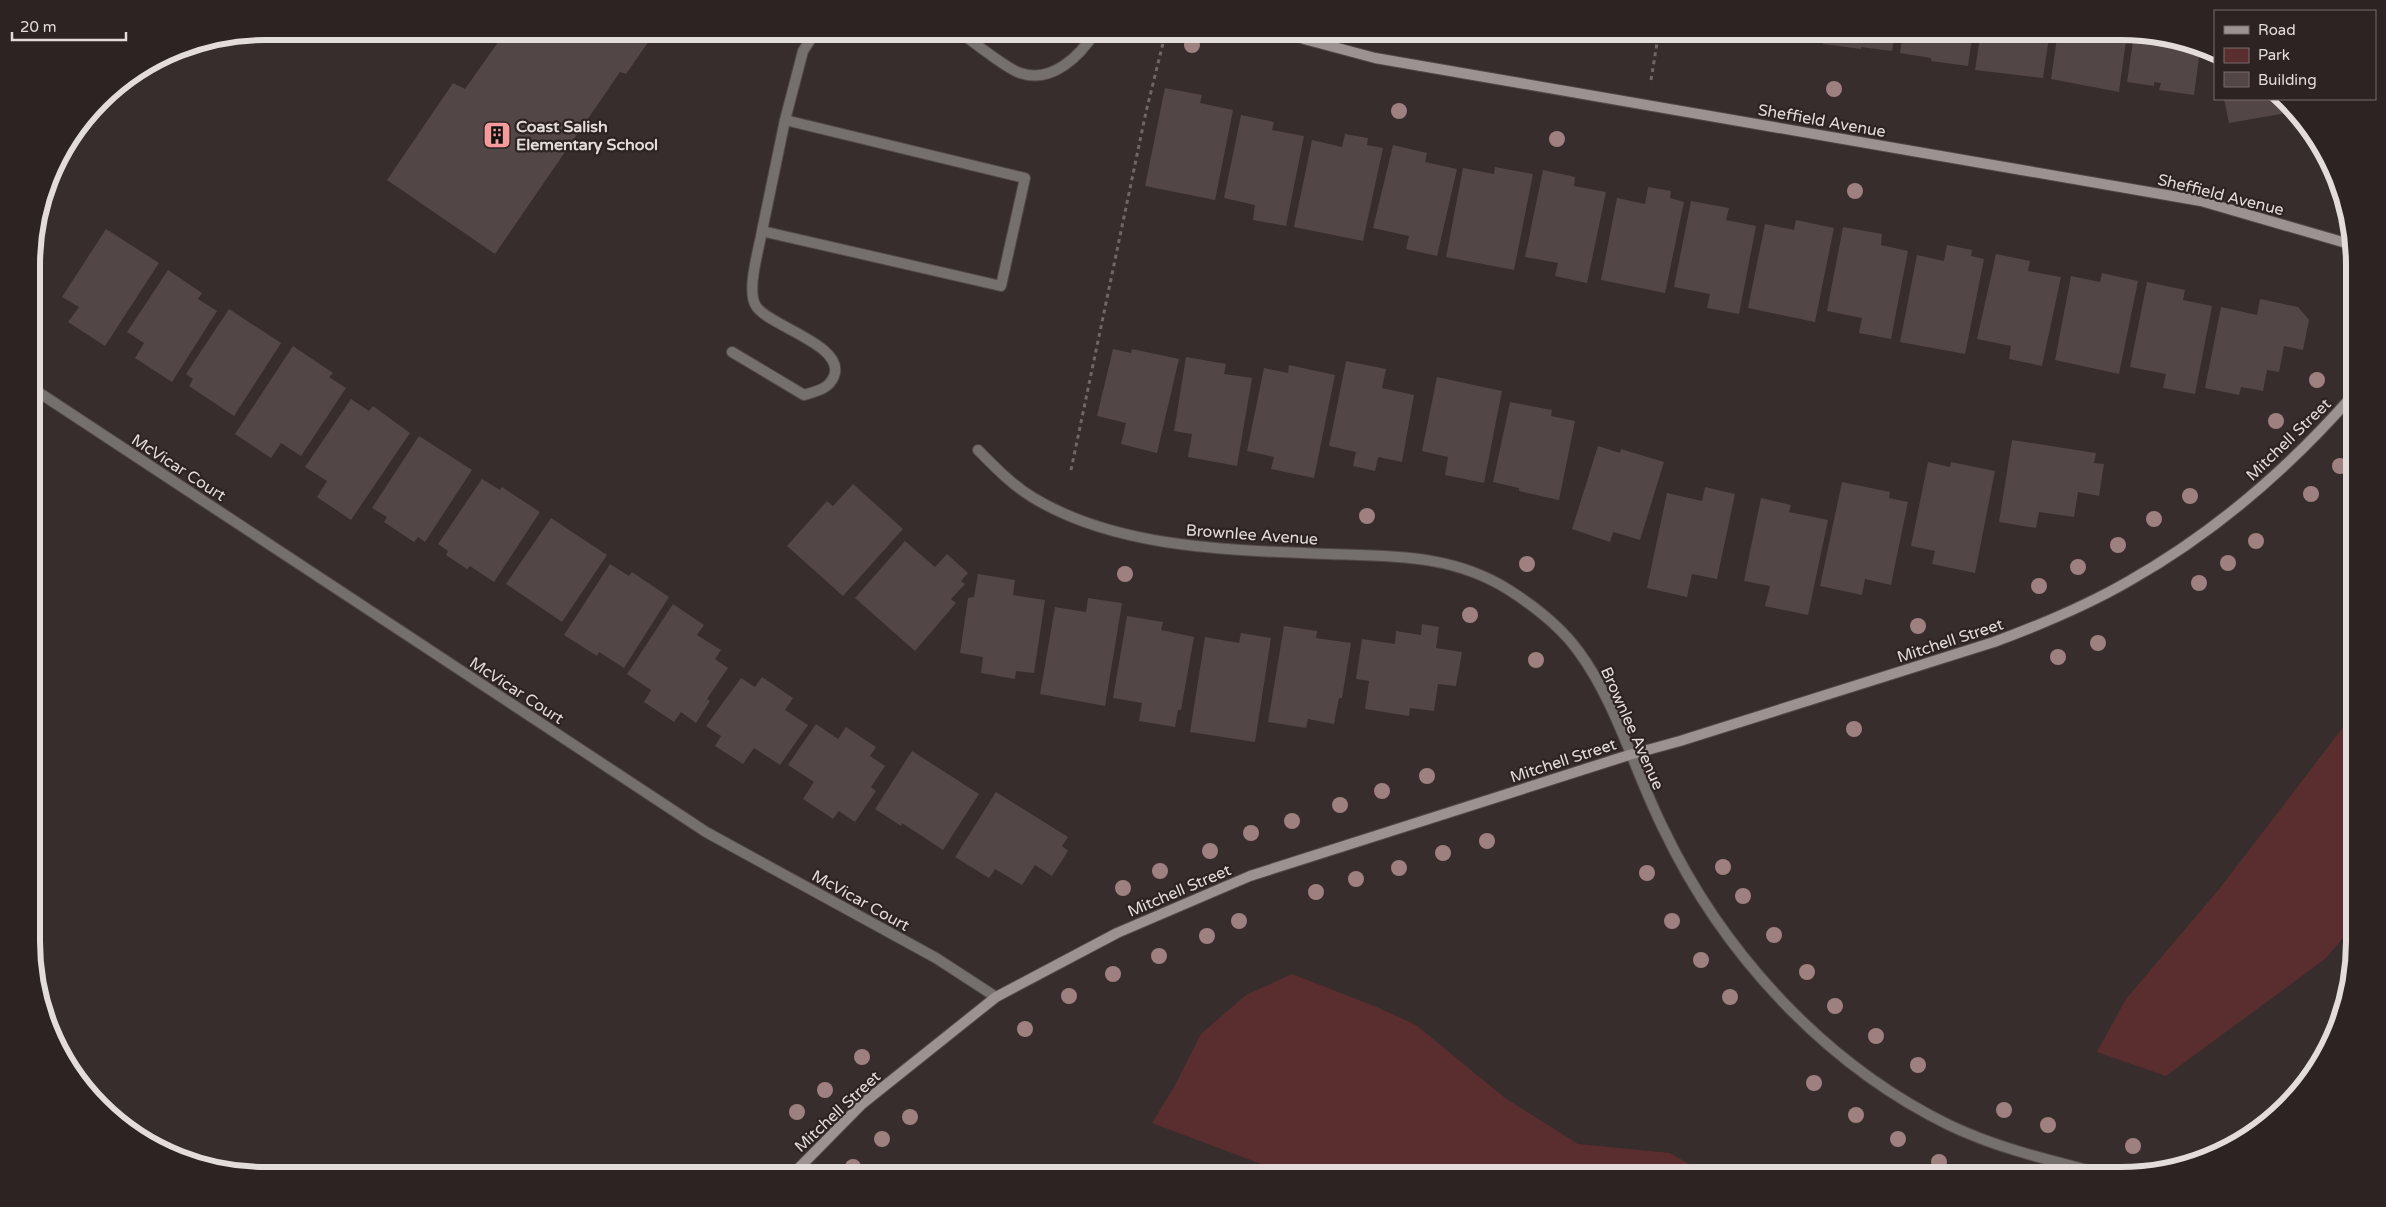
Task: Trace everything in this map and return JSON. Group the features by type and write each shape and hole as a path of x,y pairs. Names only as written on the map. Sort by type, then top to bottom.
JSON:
{"street":[{"path":"732,352 804,394 822,390 830,383 836,373 833,361 820,346 762,314 755,305 753,284 785,120 803,51 810,40"},
{"path":"971,40 1019,73 1040,76 1056,70 1073,60 1089,40"},
{"name":"Sheffield Avenue","path":"1311,40 1375,58 2201,202 2345,243"},
{"path":"762,231 1001,286 1025,178 785,120"},
{"name":"McVicar Court","path":"40,393 706,832 936,958 996,997"},
{"name":"Mitchell Street","path":"800,1167 862,1104 996,997 1117,933 1250,876 1994,642 2040,624 2129,581 2232,511 2299,454 2346,403"},
{"name":"Brownlee Avenue","path":"978,450 1013,484 1043,503 1097,526 1134,535 1205,547 1327,554 1398,555 1450,565 1480,575 1508,589 1544,615 1577,649 1597,679 1663,829 1689,880 1742,953 1797,1017 1836,1052 1886,1088 1948,1125 2014,1151 2076,1167"}],"path":[{"path":"1071,470 1146,112 1164,40"},
{"path":"1647,105 1658,40"}],"green space":[{"path":"2346,723 2346,934 2325,959 2166,1076 2097,1052 2126,999 2220,888"},
{"path":"1292,974 1379,1008 1416,1025 1505,1098 1578,1144 1670,1153 1694,1167 1270,1167 1152,1123 1174,1087 1201,1034 1246,995"}],"building":[{"name":"Coast Salish Elementary School","path":"500,40 650,40 626,74 620,72 495,254 387,180 453,83 465,89"},
{"path":"1823,40 1894,40 1892,51 1823,44"},
{"path":"1902,40 1972,40 1968,66 1931,61 1931,58 1900,53"},
{"path":"1980,40 2049,40 2043,78 1975,70"},
{"path":"2057,40 2126,40 2119,92 2051,79"},
{"path":"2133,40 2165,44 2199,54 2194,95 2159,90 2161,83 2154,82 2154,86 2127,82"},
{"path":"1165,88 1202,95 1200,103 1233,110 1215,200 1145,186"},
{"path":"2224,100 2273,100 2286,113 2229,123"},
{"path":"1241,115 1274,122 1272,130 1304,136 1286,226 1253,220 1255,205 1224,198"},
{"path":"1345,134 1368,138 1367,145 1383,148 1363,241 1294,227 1312,140 1342,147"},
{"path":"1393,145 1427,153 1425,162 1457,169 1437,256 1406,249 1409,236 1373,228"},
{"path":"1495,167 1533,174 1514,270 1446,257 1463,168 1494,174"},
{"path":"1543,170 1575,177 1574,186 1606,192 1587,283 1555,276 1558,263 1525,257"},
{"path":"1648,187 1671,191 1670,198 1684,202 1665,293 1601,280 1617,198 1645,204"},
{"path":"1691,201 1729,208 1726,220 1756,226 1739,314 1707,308 1710,294 1674,287"},
{"path":"1796,220 1834,228 1815,322 1748,308 1765,224 1794,230"},
{"path":"1843,227 1882,234 1881,245 1908,251 1891,339 1859,333 1862,318 1827,311"},
{"path":"106,229 159,263 105,346 68,322 79,307 62,297"},
{"path":"1947,245 1972,250 1971,256 1984,259 1965,354 1900,342 1917,255 1944,261"},
{"path":"1996,254 2030,261 2028,271 2061,277 2042,366 2009,359 2011,346 1977,339"},
{"path":"168,270 202,293 198,299 217,311 172,382 135,358 144,343 127,332"},
{"path":"2102,273 2138,281 2119,374 2055,360 2071,276 2100,282"},
{"path":"2147,282 2185,290 2183,300 2212,306 2195,394 2163,388 2166,374 2130,367"},
{"path":"2260,299 2298,307 2309,320 2303,350 2284,346 2279,372 2267,370 2263,391 2241,387 2239,395 2205,388 2221,307 2257,315"},
{"path":"229,309 281,343 234,416 189,386 193,379 186,374"},
{"path":"293,346 333,373 329,377 346,388 301,456 281,443 271,458 235,434"},
{"path":"1113,349 1131,353 1132,349 1179,359 1157,453 1121,444 1126,423 1097,416"},
{"path":"1186,357 1226,364 1224,374 1252,378 1237,466 1188,457 1192,434 1174,431"},
{"path":"1346,361 1386,369 1382,388 1414,395 1402,462 1378,457 1375,471 1353,466 1356,452 1329,446"},
{"path":"1289,365 1335,375 1314,478 1271,469 1274,457 1247,451 1264,368 1288,373"},
{"path":"1437,377 1502,391 1484,483 1445,475 1448,457 1422,451"},
{"path":"351,399 369,411 373,406 410,433 351,520 317,497 327,481 305,467"},
{"path":"1510,402 1552,410 1551,416 1575,421 1559,500 1519,491 1519,488 1493,482"},
{"path":"419,436 472,470 425,542 418,537 414,542 384,522 387,517 372,508"},
{"path":"2012,440 2096,453 2094,463 2104,464 2099,496 2078,492 2074,517 2039,512 2036,528 1999,522"},
{"path":"1598,446 1620,453 1621,449 1664,462 1640,540 1613,532 1610,542 1572,529"},
{"path":"1928,462 1950,467 1951,462 1995,471 1975,573 1932,564 1935,551 1911,546"},
{"path":"482,479 500,490 502,487 540,512 494,582 470,566 467,569 446,555 448,551 438,544"},
{"path":"1842,482 1890,492 1889,498 1908,502 1891,585 1865,579 1862,595 1820,586"},
{"path":"853,484 903,529 843,596 787,546 827,501 833,506"},
{"path":"1705,487 1735,494 1717,579 1692,574 1687,597 1647,588 1667,493 1702,501"},
{"path":"1761,498 1791,505 1789,512 1828,520 1808,615 1765,606 1770,586 1744,581"},
{"path":"551,518 607,555 562,622 506,584"},
{"path":"905,541 935,567 947,554 968,573 961,581 965,584 951,599 956,603 915,651 855,598"},
{"path":"610,564 629,576 632,572 669,597 624,668 599,652 597,656 564,635"},
{"path":"978,574 1015,580 1013,595 1045,600 1034,673 1016,671 1015,679 981,673 983,657 960,653 968,598 974,597"},
{"path":"1088,598 1122,603 1105,706 1040,694 1055,607 1086,612"},
{"path":"673,604 704,625 697,635 721,650 715,659 728,668 707,699 710,701 696,723 681,712 674,722 644,702 651,690 627,674"},
{"path":"1127,616 1163,622 1161,630 1194,637 1181,710 1178,710 1175,727 1139,721 1142,703 1113,698"},
{"path":"1422,624 1439,627 1436,648 1462,652 1456,686 1438,684 1434,711 1410,708 1409,716 1365,709 1369,681 1356,679 1362,639 1395,644 1396,631 1421,635"},
{"path":"1284,626 1317,631 1316,638 1351,643 1342,698 1339,698 1334,724 1308,719 1306,728 1268,722"},
{"path":"1241,633 1271,638 1255,742 1190,732 1205,637 1239,643"},
{"path":"762,677 793,698 785,710 808,725 780,765 754,748 743,764 715,746 721,736 706,726 741,678 755,687"},
{"path":"816,724 838,739 846,727 876,747 870,756 885,766 871,787 876,791 855,822 839,811 833,819 803,799 814,782 788,765"},
{"path":"912,751 979,794 943,850 902,823 901,826 875,809"},
{"path":"996,792 1068,837 1062,846 1068,851 1052,876 1035,865 1022,885 995,869 989,878 955,857"}],"place":[{"name":"Coast Salish Elementary School","path":"497,135"}]}
